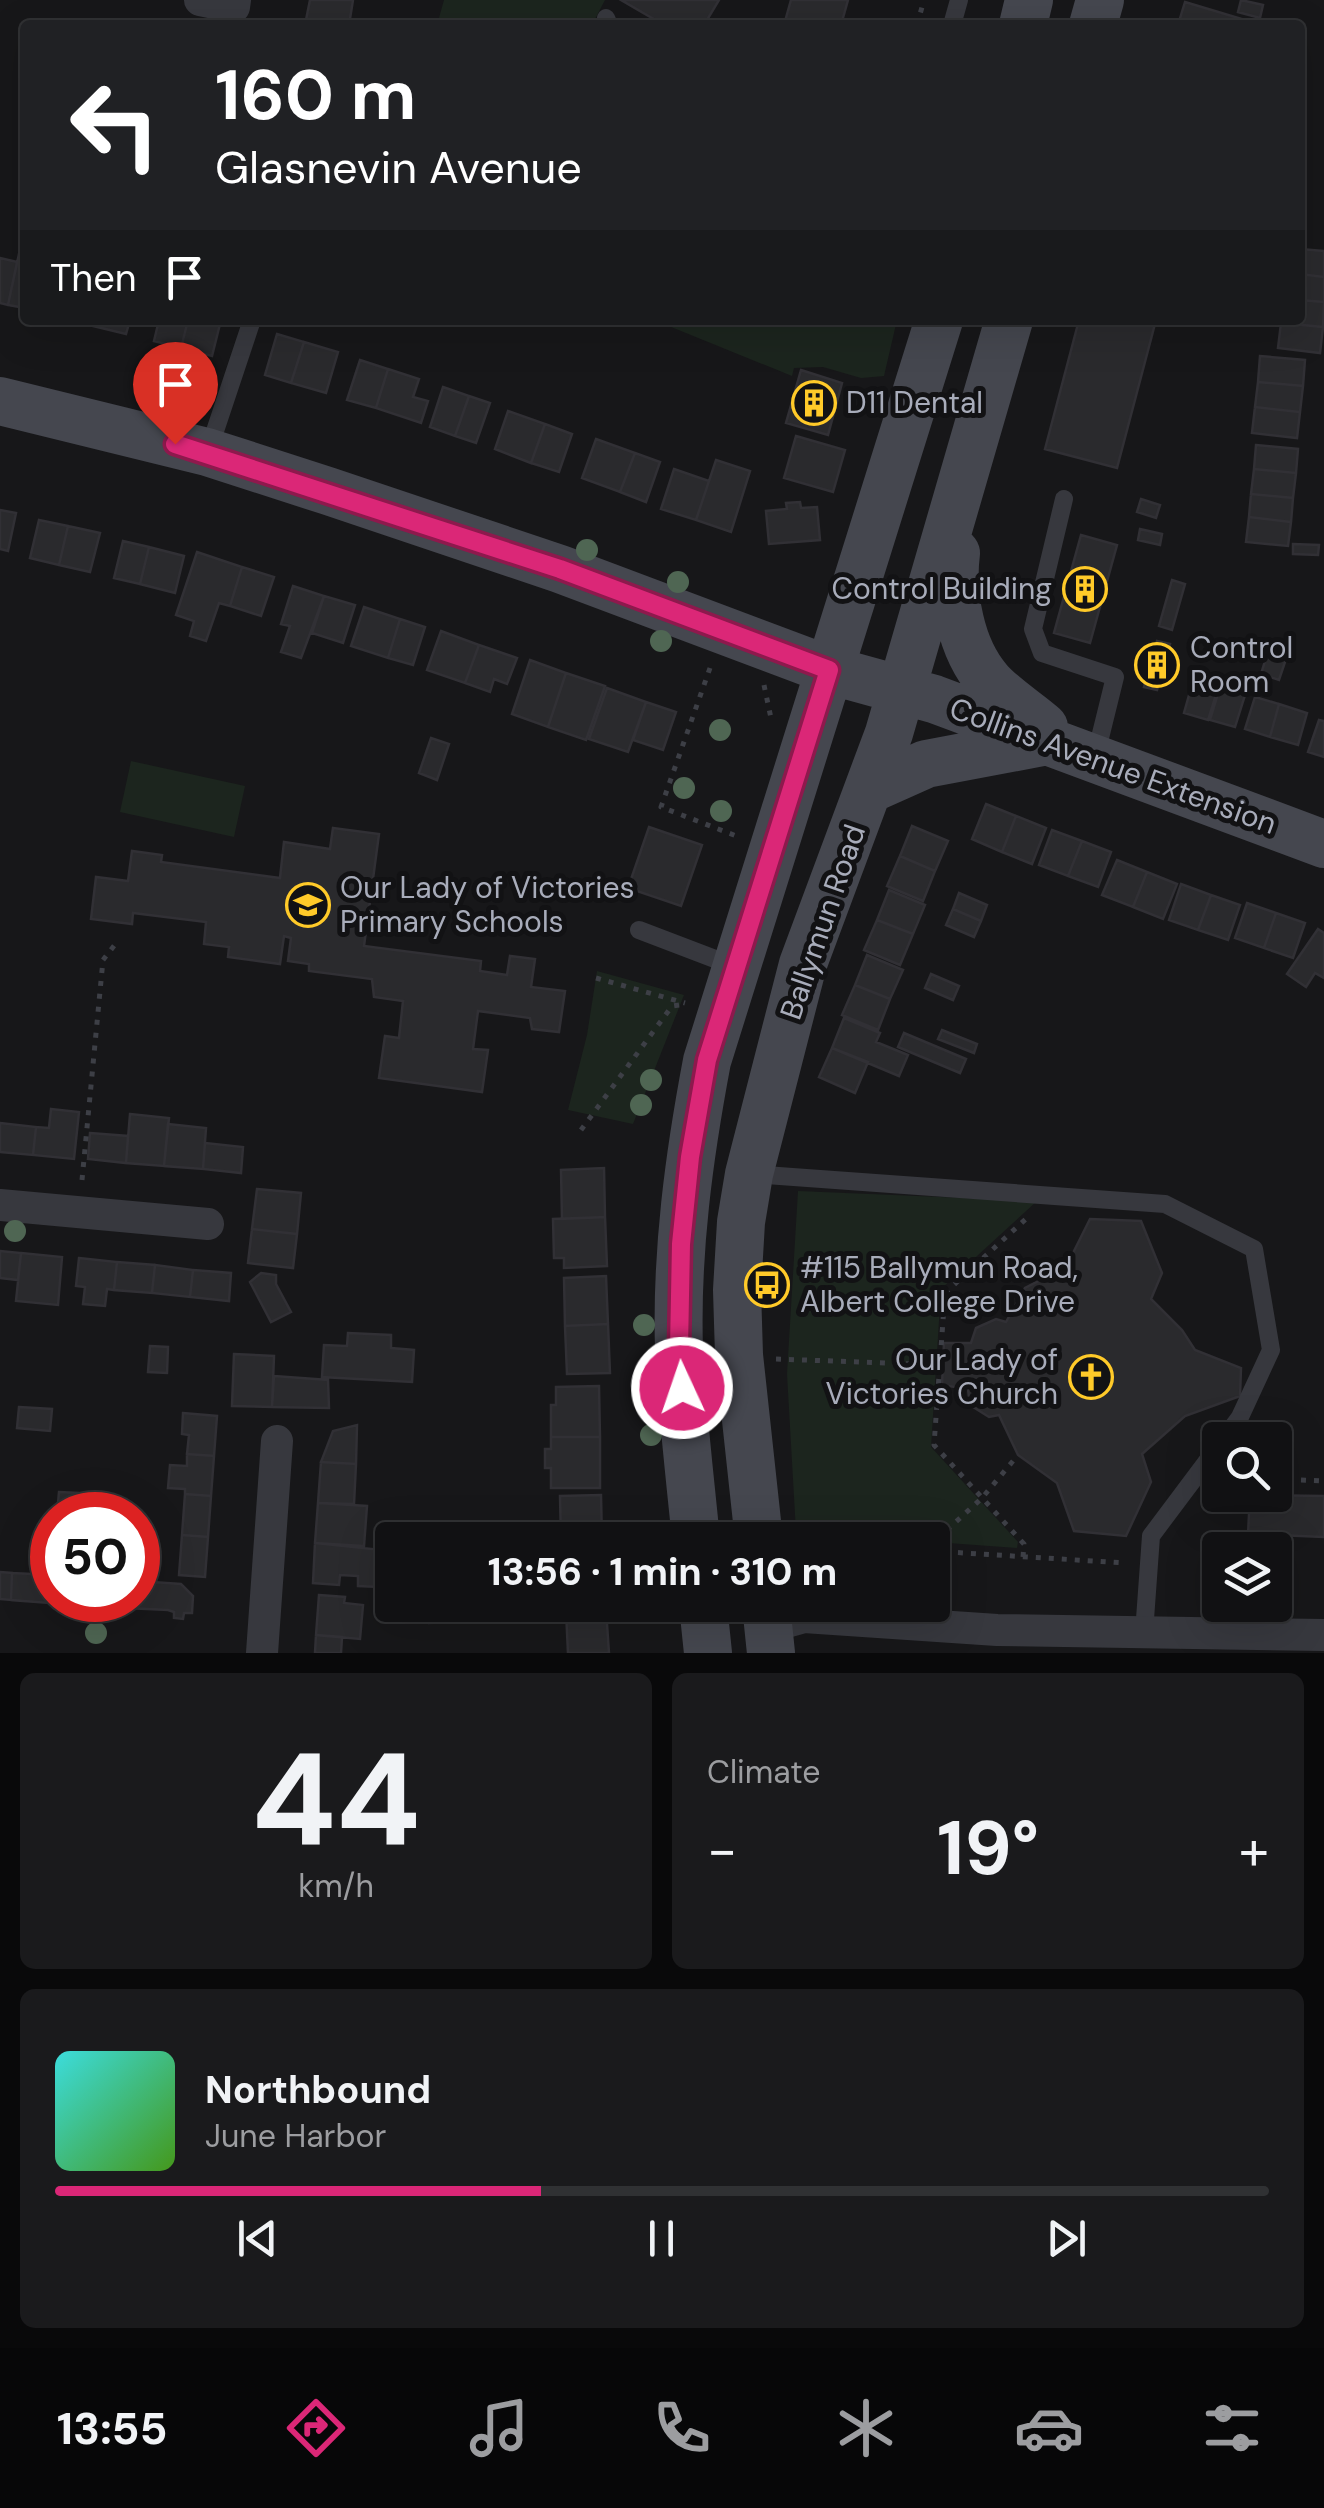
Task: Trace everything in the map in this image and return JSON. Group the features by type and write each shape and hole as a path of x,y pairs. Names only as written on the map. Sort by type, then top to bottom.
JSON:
{"main road":[{"path":"694,1522 679,1348 681,1244 690,1157 707,1060 937,325"},
{"name":"Ballymun Road","path":"757,1522 739,1356 737,1290 741,1222 749,1174 803,964 870,788 902,690 1008,325"},
{"name":"Collins Avenue Extension","path":"0,401 207,452 560,569 829,670 902,690 1324,844"},
{"path":"962,484 952,584 967,643 989,680 1071,750"},
{"path":"870,788 926,764 1071,750"},
{"path":"705,1622 708,1653"}],"street":[{"path":"200,0 234,8 236,0"},
{"path":"0,1206 208,1224"},
{"path":"262,1653 276,1441"},
{"path":"760,1634 804,1617 996,1642 1144,1633 1258,1644 1324,1634"}],"lane":[{"path":"207,452 250,325"},
{"path":"1064,499 1033,629 1042,654 1115,677 1071,750"},
{"path":"639,930 736,967"},
{"path":"749,1174 1165,1204 1254,1249 1271,1350 1237,1422"},
{"path":"1144,1633 1150,1536 1202,1467"}],"path":[{"path":"710,668 660,808 744,839"},
{"path":"762,670 772,726"},
{"path":"80,1198 104,960 117,942"},
{"path":"581,1130 672,1006 688,1004 596,978"},
{"path":"1023,1557 1024,1544 934,1445 945,1293 1045,1201 1046,1195"},
{"path":"774,1359 941,1365"},
{"path":"950,1527 982,1498 1018,1454"},
{"path":"1292,1479 1324,1482"},
{"path":"950,1552 1148,1564"}],"shaded area":[{"path":"444,0 605,0 595,20 438,20"},
{"path":"666,325 896,325 884,376 861,378 823,367 794,368 792,376"},
{"path":"131,761 245,786 234,837 120,812"},
{"path":"597,971 684,995 633,1124 568,1110 587,1035"},
{"path":"798,1191 1037,1201 941,1289 931,1447 1018,1542 1017,1548 950,1543 950,1522 795,1522 787,1374"}],"building":[{"path":"310,0 353,0 350,20 306,20"},
{"path":"621,0 719,0 707,20 655,20"},
{"path":"791,0 848,0 842,20 785,20"},
{"path":"1241,0 1263,5 1260,18 1238,12"},
{"path":"1185,2 1242,19 1242,20 1180,20"},
{"path":"20,249 20,307 8,305"},
{"path":"1305,249 1324,251 1324,277 1305,275"},
{"path":"0,258 17,262 8,305 0,303"},
{"path":"1305,275 1324,277 1324,302 1305,300"},
{"path":"1305,300 1324,302 1323,327 1302,325"},
{"path":"89,325 129,325 126,334"},
{"path":"158,325 187,325 181,348 154,341"},
{"path":"187,325 220,325 212,356 181,348"},
{"path":"1078,325 1155,325 1117,468 1045,449"},
{"path":"1281,325 1323,327 1320,353 1278,348"},
{"path":"277,334 304,342 291,383 265,375"},
{"path":"304,342 338,352 326,393 291,383"},
{"path":"1260,356 1305,360 1303,386 1258,382"},
{"path":"360,360 388,369 376,408 347,400"},
{"path":"388,369 419,379 413,397 428,401 421,423 376,408"},
{"name":"D11 Dental","path":"801,370 842,383 828,435 786,423"},
{"path":"1258,382 1303,386 1300,412 1255,407"},
{"path":"443,387 469,396 455,436 430,427"},
{"path":"469,396 490,403 476,443 455,436"},
{"path":"1255,407 1300,412 1297,438 1252,433"},
{"path":"508,411 545,424 531,463 495,449"},
{"path":"545,424 572,434 559,472 531,463"},
{"path":"796,436 845,450 833,492 784,478"},
{"path":"596,439 635,453 620,492 582,478"},
{"path":"1256,445 1298,449 1296,473 1254,469"},
{"path":"635,453 660,462 646,502 620,492"},
{"path":"716,460 750,471 731,532 696,520"},
{"path":"674,469 709,481 696,520 661,509"},
{"path":"1254,469 1296,473 1293,498 1251,494"},
{"path":"1251,494 1293,498 1291,522 1249,517"},
{"path":"1141,499 1160,505 1156,518 1137,512"},
{"path":"800,502 801,508 817,507 820,540 769,544 766,511 787,509 786,503"},
{"path":"0,510 16,513 8,551 0,549"},
{"path":"1249,517 1291,522 1288,546 1246,542"},
{"path":"39,520 68,526 59,565 30,558"},
{"path":"68,526 100,533 90,572 59,565"},
{"path":"1140,529 1162,534 1160,545 1138,540"},
{"name":"Control Building","path":"1081,535 1117,545 1090,643 1054,633"},
{"path":"123,541 149,547 140,584 114,578"},
{"path":"1293,544 1319,545 1318,555 1293,554"},
{"path":"149,547 184,556 175,593 140,584"},
{"path":"197,552 242,567 230,606 219,603 206,641 190,636 194,621 176,615"},
{"path":"242,567 274,577 261,616 230,606"},
{"path":"1172,580 1185,584 1172,630 1159,626"},
{"path":"293,586 324,596 301,658 281,652 290,626 281,624"},
{"path":"324,596 355,605 343,643 312,633"},
{"path":"364,607 400,619 388,658 351,646"},
{"path":"400,619 425,627 413,665 388,658"},
{"path":"441,631 479,645 465,683 427,670"},
{"name":"Control Room","path":"1157,641 1170,644 1157,690 1144,687"},
{"path":"479,645 517,658 507,684 494,679 490,692 465,683"},
{"path":"1270,645 1289,650 1279,680 1261,674"},
{"path":"530,660 566,673 548,727 512,714"},
{"path":"566,673 605,686 586,740 548,727"},
{"path":"1193,681 1218,688 1208,720 1184,713"},
{"path":"1220,687 1245,695 1235,727 1210,720"},
{"path":"607,688 646,702 628,752 589,739"},
{"path":"1255,697 1279,704 1270,737 1245,729"},
{"path":"646,702 676,712 663,750 633,740"},
{"path":"1279,704 1307,713 1298,745 1270,737"},
{"path":"1319,720 1324,721 1324,757 1308,752"},
{"path":"431,738 449,744 437,780 419,773"},
{"path":"986,804 1016,816 1002,852 972,839"},
{"path":"1016,816 1046,828 1032,864 1002,852"},
{"path":"912,826 948,841 935,871 900,856"},
{"path":"649,827 702,845 681,906 628,888"},
{"path":"333,828 379,834 364,946 481,961 480,971 507,975 510,956 535,959 531,987 565,991 559,1032 532,1029 530,1018 478,1011 473,1049 488,1050 482,1092 379,1078 385,1036 399,1038 403,1001 374,997 372,979 309,971 309,964 288,961 291,938 284,936 280,964 228,957 229,947 204,944 206,922 133,913 132,924 91,919 96,877 128,881 132,851 162,855 161,862 280,878 284,842 330,849"},
{"path":"1052,830 1082,841 1068,876 1039,865"},
{"path":"1082,841 1111,852 1098,887 1068,876"},
{"path":"900,856 935,871 923,901 887,886"},
{"path":"1117,860 1147,872 1133,907 1102,895"},
{"path":"1147,872 1177,884 1163,919 1133,907"},
{"path":"1181,884 1211,895 1198,930 1169,920"},
{"path":"889,890 925,905 913,934 877,920"},
{"path":"959,893 987,905 981,921 953,909"},
{"path":"1211,895 1240,905 1228,940 1198,930"},
{"path":"1247,903 1276,913 1264,948 1235,938"},
{"path":"953,909 981,921 974,937 946,925"},
{"path":"1276,913 1305,923 1293,958 1264,948"},
{"path":"877,920 913,934 900,965 864,950"},
{"path":"1318,929 1324,933 1324,978 1315,973 1306,987 1287,974"},
{"path":"867,955 903,970 890,999 855,985"},
{"path":"931,974 959,986 953,1000 925,988"},
{"path":"855,985 890,999 878,1030 842,1015"},
{"path":"844,1018 880,1033 876,1042 908,1055 899,1076 832,1048"},
{"path":"942,1030 977,1044 974,1053 938,1039"},
{"path":"904,1033 966,1059 960,1073 898,1047"},
{"path":"832,1048 868,1062 855,1093 819,1077"},
{"path":"51,1109 79,1112 74,1159 33,1155 36,1127 49,1128"},
{"path":"130,1114 169,1118 164,1166 126,1163"},
{"path":"0,1123 36,1127 33,1155 0,1152"},
{"path":"168,1124 206,1128 203,1169 164,1166"},
{"path":"90,1133 128,1136 126,1163 88,1159"},
{"path":"205,1143 243,1147 241,1173 203,1169"},
{"path":"604,1168 605,1217 562,1219 561,1170"},
{"path":"257,1189 301,1193 297,1234 252,1229"},
{"path":"605,1217 607,1266 564,1268 564,1258 554,1258 553,1219"},
{"name":"Our Lady of Victories Church","path":"1090,1219 1141,1221 1162,1273 1151,1299 1182,1330 1195,1350 1241,1368 1240,1396 1185,1416 1142,1454 1151,1482 1126,1536 1074,1531 1057,1483 1018,1455 999,1415 989,1417 970,1405 968,1389 942,1385 944,1343 971,1343 976,1328 996,1319 1006,1322 1025,1288 1066,1267"},
{"path":"252,1229 297,1234 293,1268 248,1263"},
{"path":"0,1251 21,1253 18,1280 0,1278"},
{"path":"21,1253 62,1257 58,1305 16,1301"},
{"path":"79,1258 117,1262 114,1290 107,1289 105,1306 83,1304 85,1287 76,1286"},
{"path":"117,1262 155,1265 152,1293 114,1290"},
{"path":"155,1265 193,1270 190,1297 152,1293"},
{"path":"193,1270 231,1273 229,1301 190,1297"},
{"path":"261,1273 276,1275 276,1284 291,1312 271,1322 250,1282"},
{"path":"606,1276 608,1324 565,1326 564,1278"},
{"path":"608,1324 610,1373 567,1374 565,1326"},
{"path":"348,1333 391,1335 391,1348 414,1350 412,1382 322,1377 324,1345 347,1346"},
{"path":"150,1346 168,1347 167,1373 148,1372"},
{"path":"234,1354 274,1356 272,1407 232,1406"},
{"path":"274,1376 328,1380 329,1408 272,1407"},
{"path":"599,1386 600,1437 551,1437 551,1405 556,1405 556,1387"},
{"path":"19,1407 52,1409 50,1431 17,1428"},
{"path":"183,1413 217,1416 214,1456 187,1454 189,1435 182,1434"},
{"path":"357,1425 356,1464 321,1462 333,1431"},
{"path":"551,1437 600,1437 600,1488 551,1488 551,1468 545,1468 545,1449 551,1449"},
{"path":"187,1454 214,1456 211,1496 168,1488 170,1465 187,1466"},
{"path":"321,1462 356,1464 354,1504 318,1503"},
{"path":"185,1494 211,1496 208,1537 182,1535"},
{"path":"601,1495 602,1522 561,1522 560,1496"},
{"path":"1292,1496 1324,1496 1324,1537 1248,1532 1249,1512 1292,1512"},
{"path":"318,1503 367,1506 364,1546 315,1543"},
{"path":"182,1535 208,1537 205,1577 179,1575"},
{"path":"315,1543 375,1549 375,1587 358,1586 358,1576 340,1575 339,1585 313,1583"},
{"path":"0,1572 12,1573 11,1600 0,1599"},
{"path":"12,1573 30,1574 30,1602 11,1600"},
{"path":"160,1583 181,1584 193,1596 192,1613 184,1613 183,1619 174,1618 174,1612 160,1610"},
{"path":"319,1595 345,1597 344,1603 363,1605 360,1639 316,1635"},
{"path":"567,1622 607,1622 609,1653 568,1653"},
{"path":"316,1635 342,1637 341,1653 315,1653"}],"place":[{"name":"D11 Dental","path":"814,403"},
{"name":"Control Building","path":"1085,589"},
{"name":"Control Room","path":"1157,665"},
{"name":"Our Lady of Victories Primary Schools","path":"308,905"},
{"name":"#115 Ballymun Road, Albert College Drive","path":"767,1285"},
{"name":"Our Lady of Victories Church","path":"1091,1377"}],"route":[{"path":"175,444 560,569 829,670 707,1060 690,1157 681,1244 682,1388"}]}
